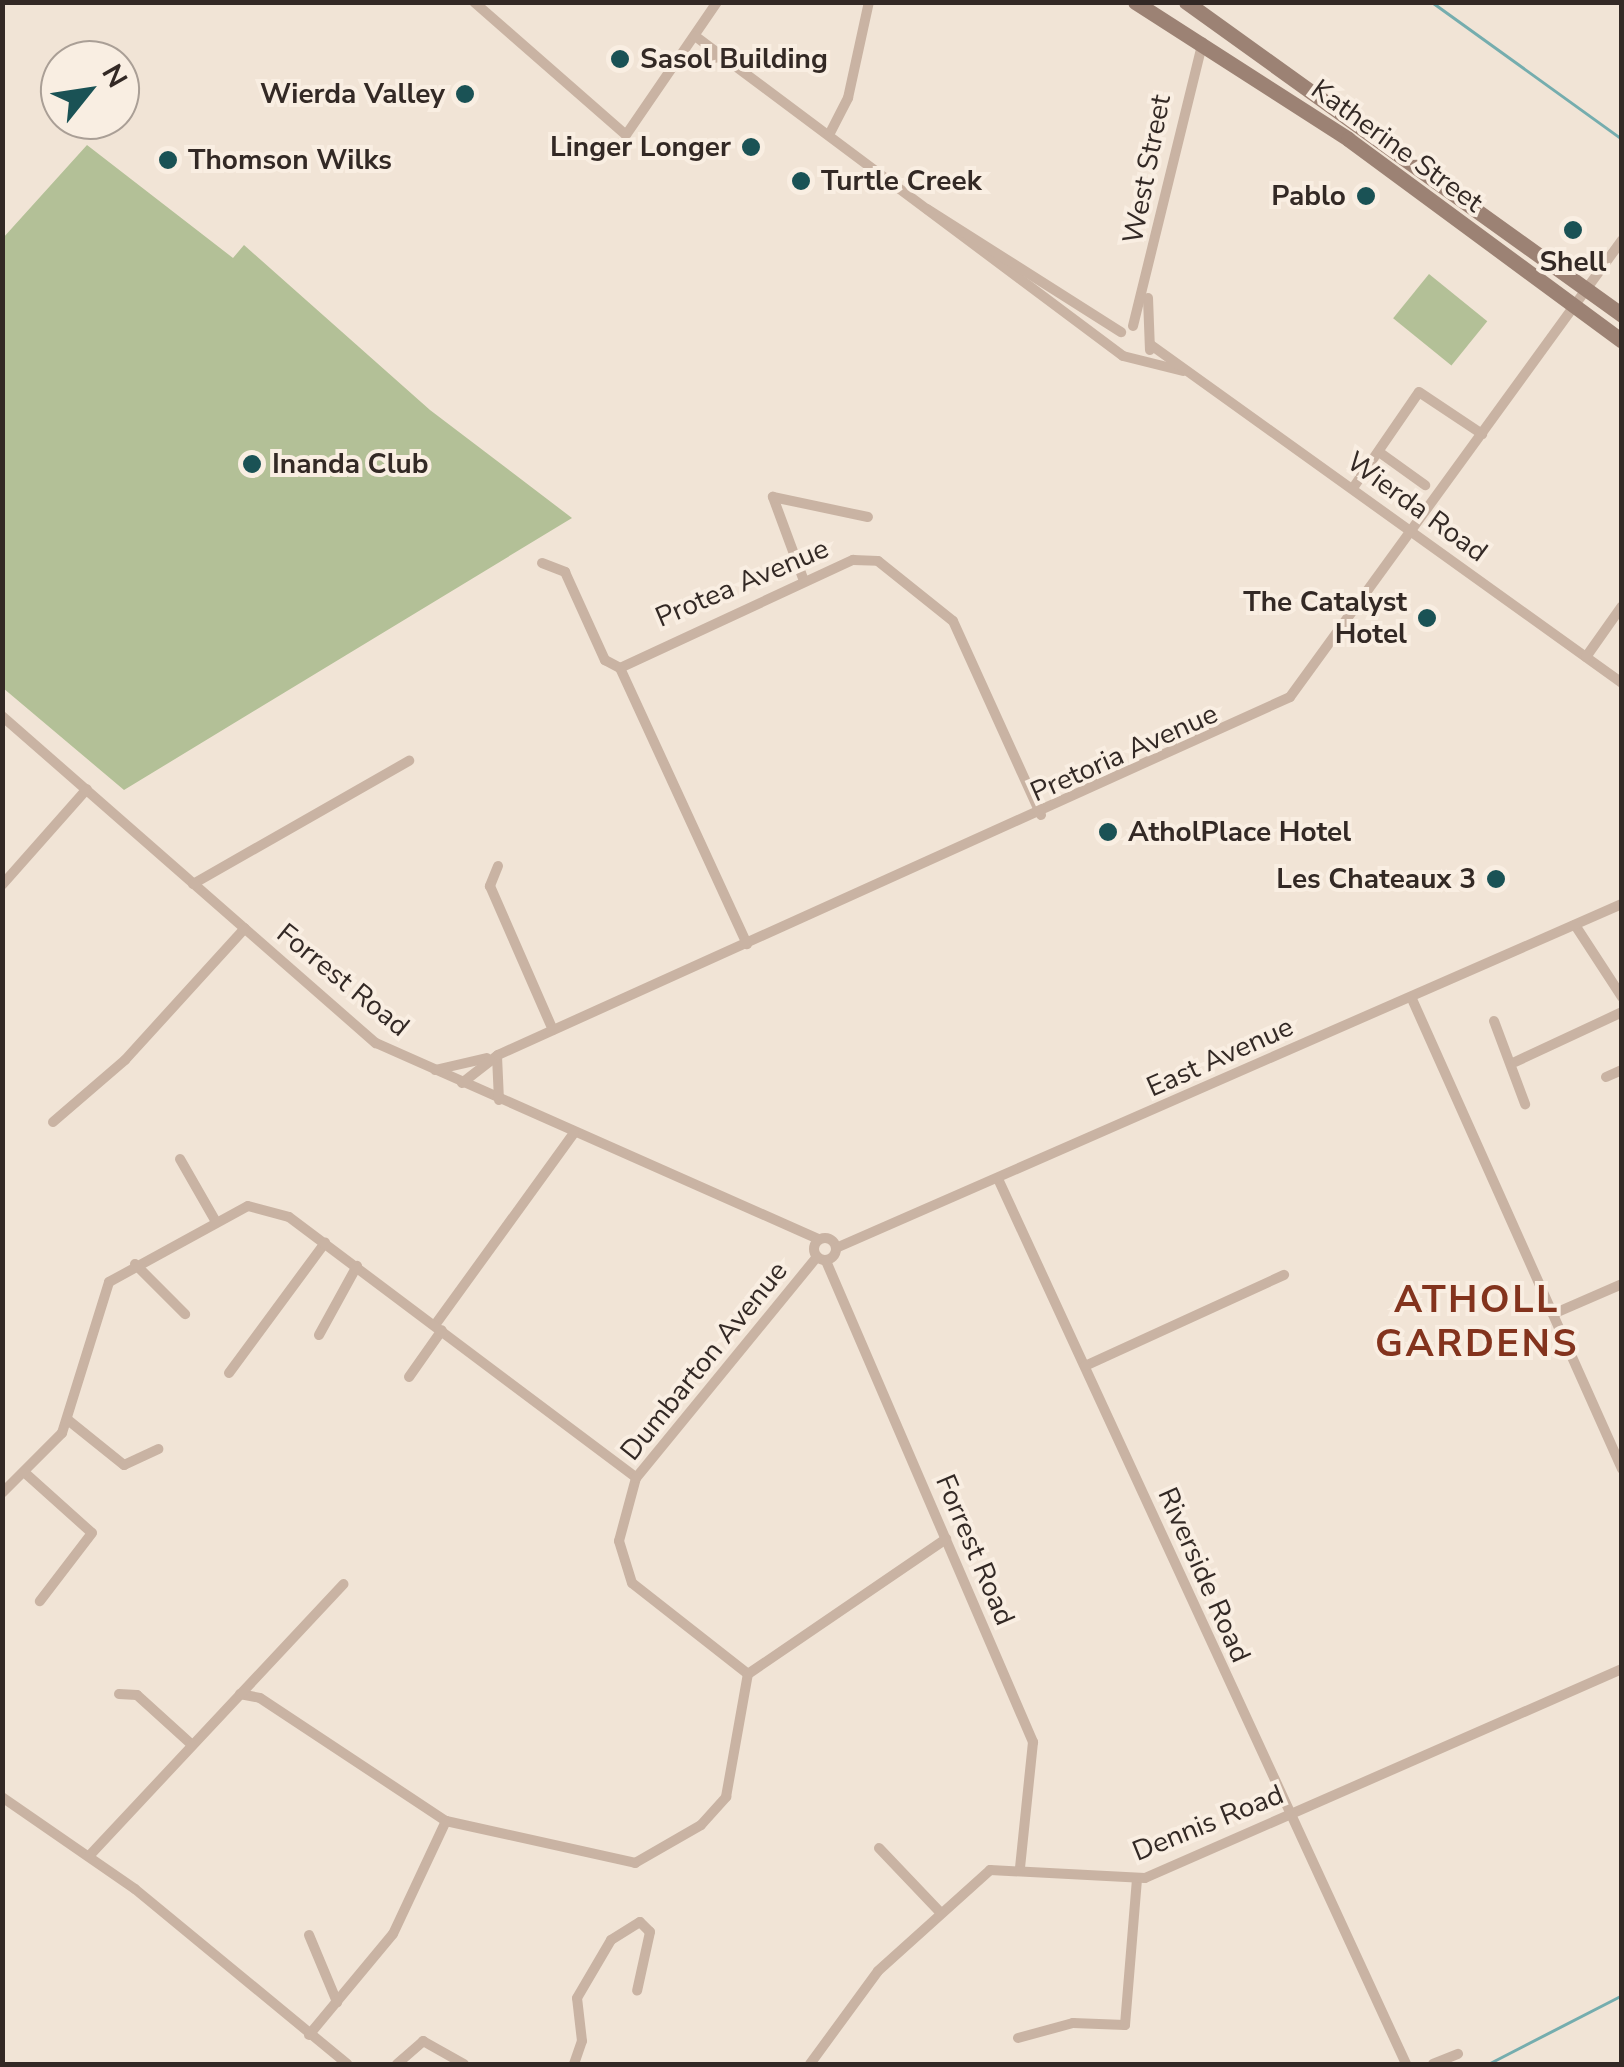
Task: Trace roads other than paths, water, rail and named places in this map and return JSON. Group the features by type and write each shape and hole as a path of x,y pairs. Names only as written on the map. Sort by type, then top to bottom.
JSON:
{"main road":[{"name":"Katherine Street","path":"1135,2 1204,40 1622,340"},
{"name":"Katherine Street","path":"1192,4 1213,9 1622,316"},
{"path":"1188,30 1192,4"},
{"path":"1213,9 1569,289 1573,306"},
{"name":"West Street","path":"1204,40 1213,9"},
{"path":"1585,288 1622,326"}],"street":[{"path":"474,2 626,135 717,2"},
{"path":"830,136 848,98 869,2"},
{"name":"West Street","path":"1188,30 1196,56"},
{"path":"695,36 921,206 1117,345 1128,359 1143,358 1150,340 1133,326 1121,332 1117,345"},
{"name":"West Street","path":"1133,326 1148,292 1196,56 1204,40"},
{"path":"675,64 722,58"},
{"name":"Pretoria Avenue","path":"462,1083 498,1055 1041,814 1290,697 1622,240"},
{"path":"1018,272 1121,332"},
{"name":"West Street","path":"1148,292 1150,340"},
{"name":"Wierda Road","path":"1150,340 1183,371 1353,488 1622,684"},
{"name":"Wierda Road","path":"1143,358 1183,371"},
{"path":"1353,488 1419,392 1482,434"},
{"path":"1379,452 1425,485"},
{"path":"804,581 773,497 868,516"},
{"name":"Protea Avenue","path":"620,668 804,581 868,559 931,595 963,638 1041,814"},
{"path":"542,562 565,572 603,657 620,668 747,944"},
{"path":"1586,658 1622,606"},
{"name":"Forrest Road","path":"2,716 376,1043 836,1248"},
{"path":"193,884 409,761"},
{"path":"2,885 87,789"},
{"path":"498,866 490,886 553,1030"},
{"name":"East Avenue","path":"836,1248 999,1181 1622,904"},
{"path":"1575,925 1622,997"},
{"path":"53,1122 125,1060 245,928"},
{"path":"1412,998 1622,1470"},
{"path":"1514,1062 1622,1012"},
{"path":"1494,1020 1514,1062 1525,1104"},
{"path":"434,1070 498,1055 498,1100"},
{"path":"1606,1076 1622,1070"},
{"path":"408,1377 574,1133"},
{"path":"180,1160 215,1220"},
{"name":"Riverside Road","path":"999,1181 1406,2064"},
{"path":"2,1493 68,1420 101,1295 136,1264 248,1206 278,1210 636,1478"},
{"path":"820,1240 821,1258"},
{"path":"230,1373 324,1243"},
{"name":"Dumbarton Avenue","path":"748,1674 622,1569 619,1541 636,1478 821,1258 836,1248"},
{"name":"Forrest Road","path":"821,1258 1033,1742 1020,1868"},
{"path":"136,1264 185,1314"},
{"path":"319,1335 356,1266"},
{"path":"1085,1366 1284,1275"},
{"path":"1553,1314 1622,1284"},
{"path":"68,1420 124,1465 159,1449"},
{"path":"24,1472 92,1534 40,1601"},
{"path":"240,1694 260,1698 446,1821 624,1864 644,1861 712,1816 735,1772 748,1674 946,1539"},
{"path":"90,1856 344,1584"},
{"name":"Dennis Road","path":"810,2064 862,1989 940,1912 990,1870 1020,1868 1137,1879 1622,1669"},
{"path":"119,1694 136,1695 192,1744"},
{"path":"2,1797 90,1856 347,2064"},
{"path":"309,2035 393,1934 446,1821"},
{"path":"879,1848 940,1912"},
{"path":"1018,2038 1073,2023 1125,2025 1137,1879"},
{"path":"574,2064 582,2045 577,1998 596,1959 640,1922 649,1944 637,1991"},
{"path":"309,1935 338,2002"},
{"path":"398,2064 418,2042 464,2064"},
{"path":"1434,2064 1458,2054"}],"waterway":[{"path":"1432,2 1622,139"},
{"path":"1488,2064 1622,1995"}],"place":[{"name":"Sasol Building","path":"620,59"},
{"name":"Wierda Valley","path":"465,94"},
{"name":"Linger Longer","path":"751,147"},
{"name":"Thomson Wilks","path":"168,160"},
{"name":"Turtle Creek","path":"801,181"},
{"name":"Pablo","path":"1366,196"},
{"name":"Shell","path":"1573,230"},
{"name":"Inanda Club","path":"252,464"},
{"name":"The Catalyst Hotel","path":"1427,618"},
{"name":"AtholPlace Hotel","path":"1108,832"},
{"name":"Les Chateaux 3","path":"1496,879"}],"district":[{"name":"ATHOLL GARDENS","path":"1477,1322"}]}
